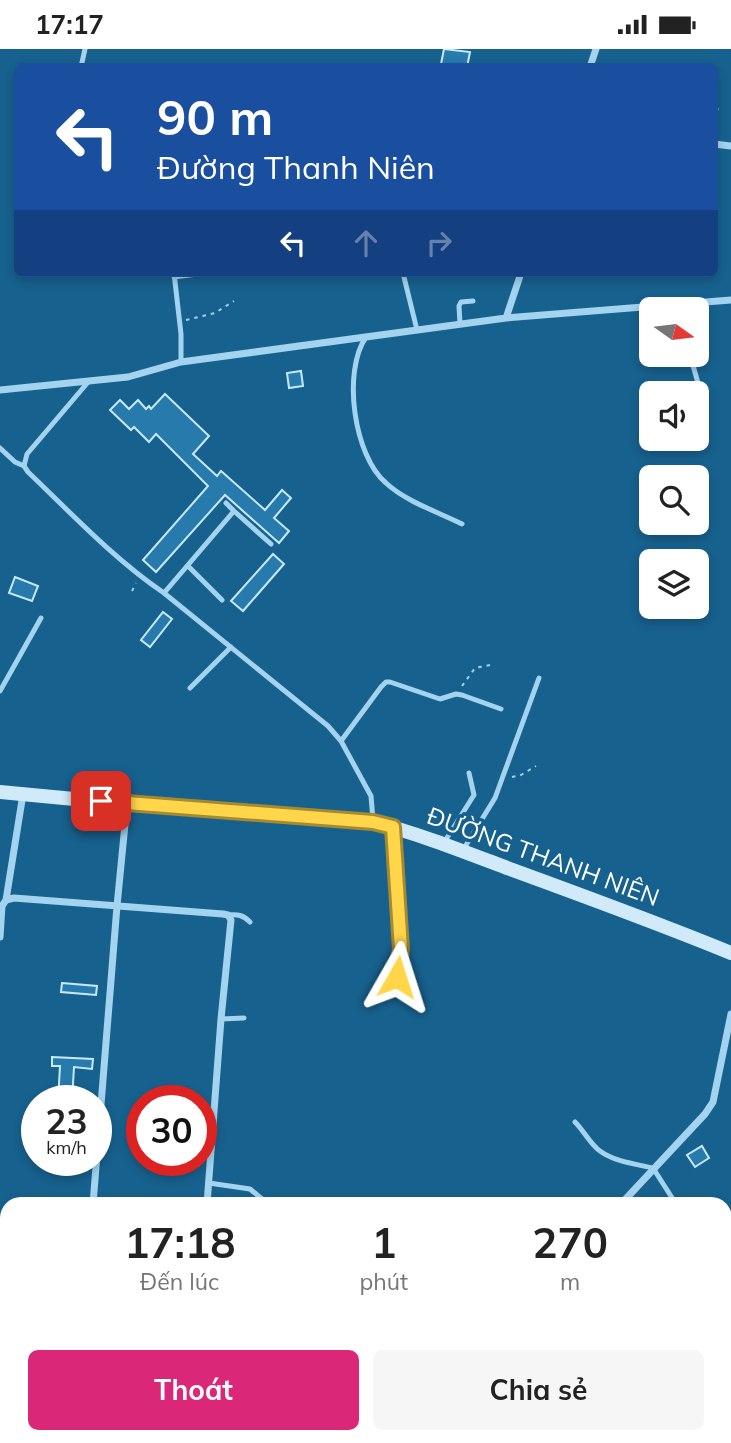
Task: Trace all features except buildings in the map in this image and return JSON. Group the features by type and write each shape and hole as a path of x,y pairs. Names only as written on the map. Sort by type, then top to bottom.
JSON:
{"main road":[{"name":"ĐƯỜNG THANH NIÊN","path":"0,792 373,822 462,851 645,918 731,953"}],"street":[{"path":"506,318 520,277"},
{"path":"709,303 731,300"},
{"path":"0,390 128,377 181,362 506,318 639,310"},
{"path":"0,937 2,906 6,900 23,794"},
{"path":"94,1197 127,803"},
{"path":"393,827 401,949 397,977"},
{"path":"6,900 14,898 228,915 231,920 208,1197"},
{"path":"627,1197 705,1114 713,1102 731,1014"}],"lane":[{"path":"174,277 181,334 181,362"},
{"path":"404,277 417,330"},
{"path":"460,324 461,302 473,301"},
{"path":"366,337 360,346 354,366 353,383 358,427 371,466 384,482 398,493 461,524"},
{"path":"24,466 27,454 89,381"},
{"path":"0,448 15,462 24,466 114,554 328,726 341,741 371,796 373,822"},
{"path":"226,503 271,544"},
{"path":"164,593 234,511"},
{"path":"188,566 222,600"},
{"path":"0,691 41,618"},
{"path":"190,688 231,647"},
{"path":"462,851 495,798 538,678"},
{"path":"341,741 386,682 440,699 456,694 501,709"},
{"path":"443,845 474,795 469,773"},
{"path":"228,915 244,916 250,922"},
{"path":"221,1019 244,1019"},
{"path":"575,1122 599,1151 617,1159 653,1168 672,1197"},
{"path":"209,1182 250,1189 260,1197"}],"path":[{"path":"179,323 215,313 234,302"},
{"path":"456,694 475,668 490,665"},
{"path":"503,779 521,775 536,766"}],"route":[{"path":"101,801 373,822 393,827 401,949 397,977"}]}
